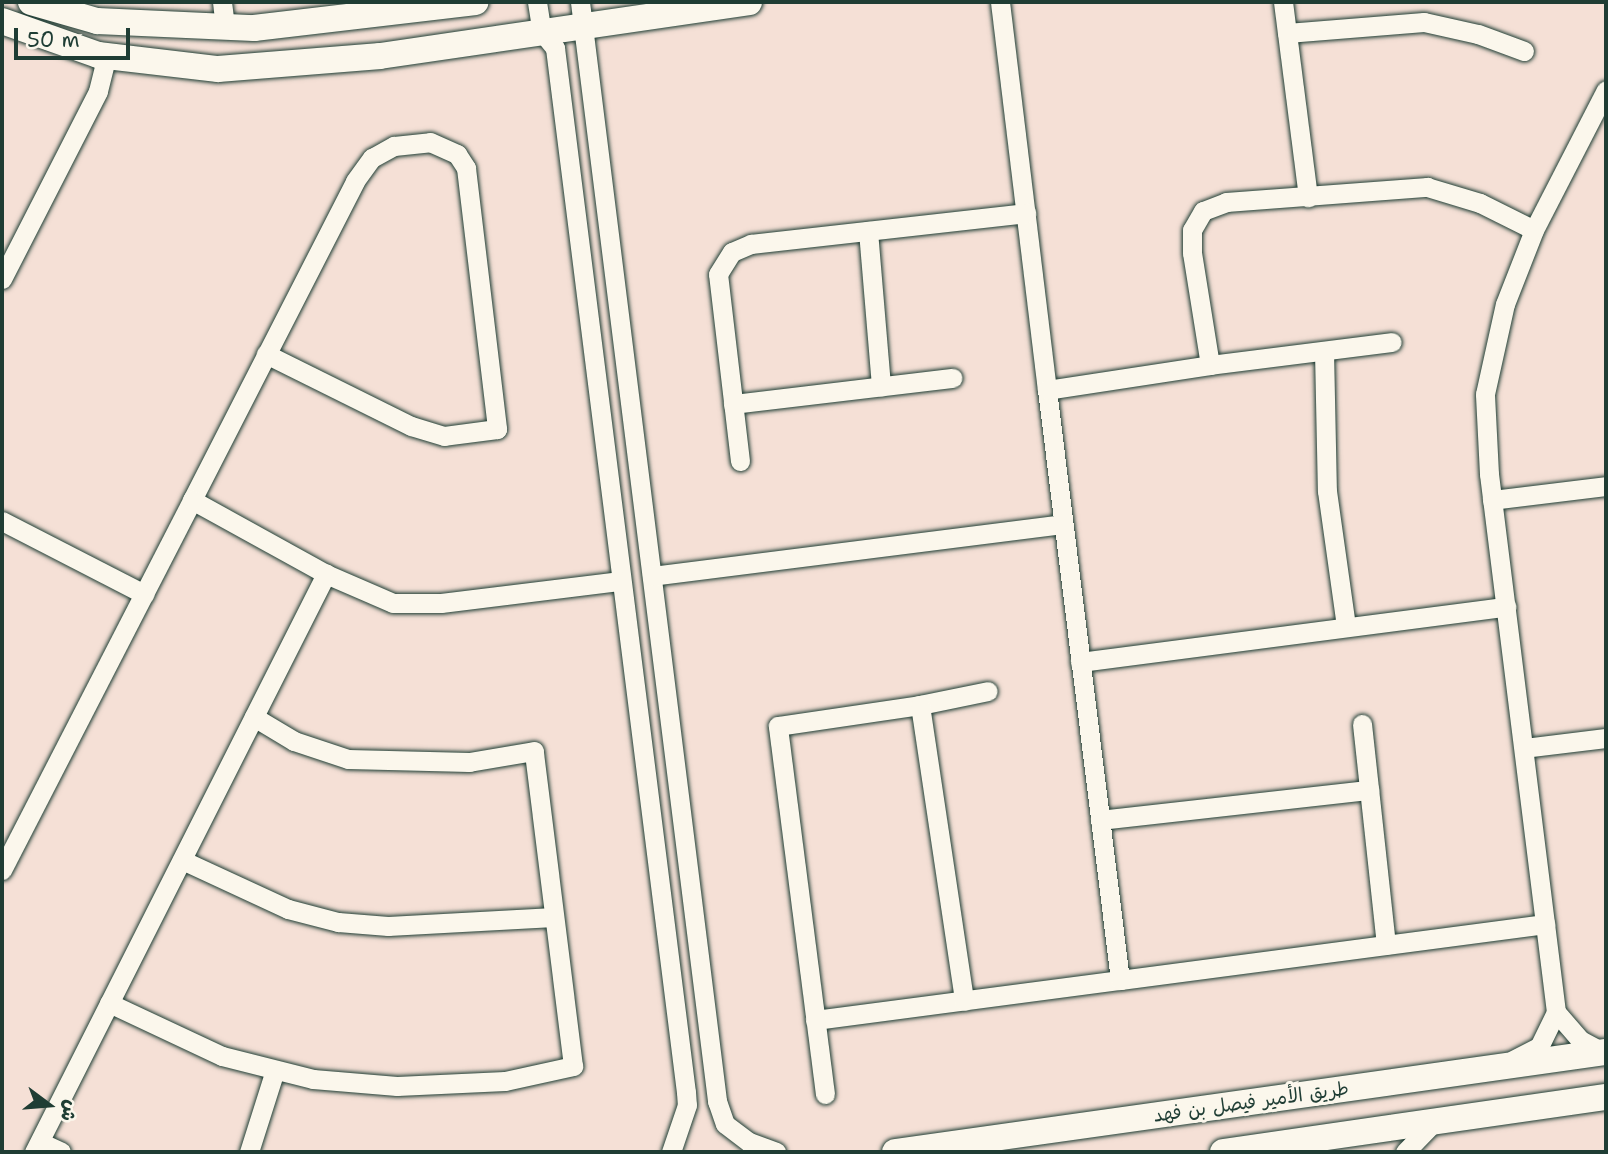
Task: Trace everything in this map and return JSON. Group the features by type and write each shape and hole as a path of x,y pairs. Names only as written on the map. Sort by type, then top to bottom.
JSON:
{"main road":[{"path":"31,2 96,21 475,2"},
{"path":"2,21 107,56 218,69 380,56 542,32 581,14 749,2"},
{"name":"طريق الأمير فيصل بن فهد","path":"895,1152 1605,1052"},
{"path":"1223,1152 1282,1148 1433,1122 1606,1097"}],"street":[{"path":"537,2 542,32 555,48 687,1105 671,1152"},
{"path":"1000,2 1120,980"},
{"path":"1283,2 1308,197"},
{"path":"581,14 717,1101 725,1124 749,1142 776,1152"},
{"path":"1287,33 1424,22 1478,34 1524,51"},
{"path":"2,279 98,91 107,56"},
{"path":"1499,1067 1539,1047 1556,1012 1492,500 1485,394 1505,304 1534,230 1606,90"},
{"path":"3,865 355,181 372,158 394,146 430,142 457,154 466,168 497,429 444,436 411,426 266,354"},
{"path":"1210,365 1192,253 1192,230 1203,211 1226,202 1308,197 1385,187 1427,187 1480,203 1534,230"},
{"path":"740,461 718,274 724,260 751,244 1026,213"},
{"path":"868,231 881,386"},
{"path":"1047,390 1210,365 1392,342"},
{"path":"1324,351 1327,491 1346,627"},
{"path":"733,404 952,378"},
{"path":"1492,500 1606,486"},
{"path":"192,500 326,574 393,603 441,603 621,581"},
{"path":"2,521 144,594"},
{"path":"652,576 1063,524"},
{"path":"61,1152 37,1147 326,574"},
{"path":"1080,662 1506,607"},
{"path":"825,1094 778,726 920,705 988,691"},
{"path":"920,705 964,1001"},
{"path":"110,1003 222,1056 313,1079 397,1086 505,1080 573,1066 534,751 469,762 348,759 294,741 254,717"},
{"path":"1362,724 1386,945"},
{"path":"1524,748 1606,738"},
{"path":"1100,820 1369,790"},
{"path":"182,860 288,909 338,922 388,926 554,917"},
{"path":"662,904 676,931 685,989 694,1000 704,996"},
{"path":"815,1020 1545,924"},
{"path":"1556,1012 1580,1040 1605,1052"},
{"path":"249,1152 275,1070"},
{"path":"1405,1152 1433,1122"}]}
